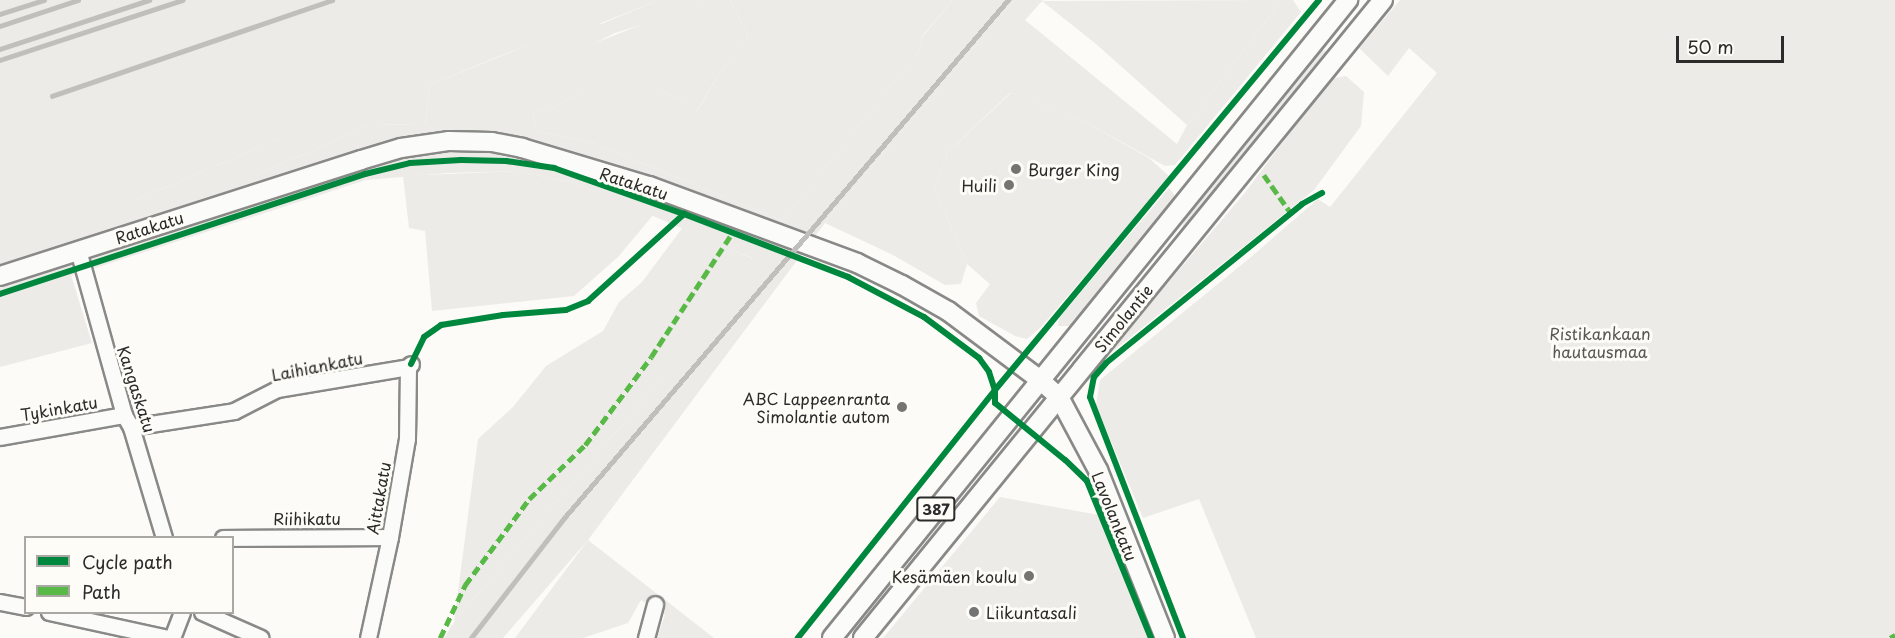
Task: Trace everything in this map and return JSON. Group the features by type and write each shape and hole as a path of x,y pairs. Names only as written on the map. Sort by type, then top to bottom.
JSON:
{"main road":[{"name":"Simolantie","path":"832,638 1039,379 1348,0"},
{"name":"Simolantie","path":"864,638 1383,0"},
{"name":"Ratakatu","path":"0,276 400,148 449,141 492,142 522,148 648,186 857,263 948,311 1039,379 1059,397"},
{"name":"Lavolankatu","path":"1059,397 1098,470 1165,638"}],"street":[{"name":"Kangaskatu","path":"78,250 164,536"},
{"name":"Laihiankatu","path":"128,421 234,411 277,389 410,365"},
{"name":"Aittakatu","path":"368,638 390,537 407,439 410,365"},
{"name":"Tykinkatu","path":"0,437 128,421"},
{"name":"Riihikatu","path":"234,537 390,537"},
{"path":"0,602 24,607"},
{"path":"646,638 655,604"},
{"path":"58,614 168,638"},
{"path":"172,638 181,614"},
{"path":"207,614 261,638"}],"shaded area":[{"path":"0,0 659,0 601,23 579,49 705,0 730,0 748,36 719,74 696,112 685,101 650,87 582,90 554,108 533,113 536,131 596,144 783,221 919,51 922,37 953,0 1015,0 825,223 588,540 503,638 444,638 454,622 657,384 752,258 575,183 516,171 448,173 366,180 0,299","holes":["531,44 430,85 425,125 373,124 256,175 135,200 279,139"]},
{"path":"1282,0 1187,125 1096,44 1042,1"},
{"path":"1011,93 1080,119 1149,158 1170,177 1040,328 967,264 935,190 948,152"},
{"name":"Kesämäen koulu","path":"1000,497 1099,515 1150,638 883,638"}],"green space":[{"path":"659,0 705,0 660,19 615,33 533,73 523,72 536,51"},
{"path":"730,0 953,0 922,36 919,51 783,221 596,144 536,131 533,113 554,108 582,90 624,82 650,87 685,101 697,111 719,74 748,36"},
{"path":"1015,0 1043,0 1025,20 1177,144 1187,125 1282,0 1293,0 1301,12 1175,165 1165,166 1080,119 1010,93 948,152 935,190 967,264 961,284 945,285 893,255 825,223"},
{"name":"Ristikankaan hautausmaa","path":"1400,0 1895,0 1895,638 1256,638 1199,499 1143,518 1096,405 1100,380 1251,257 1318,199 1330,207 1437,73 1409,48 1388,76 1359,48"},
{"path":"533,22 544,25 531,43 430,85 425,125 373,124 256,175 162,209 135,200 279,139 477,39"},
{"path":"1321,48 1328,53 1178,237 1187,214"},
{"path":"1346,76 1364,92 1361,126 1314,190 1102,360 1244,194 1330,79"},
{"path":"516,171 575,183 653,215 619,256 574,296 432,311 425,231 409,228 403,176"},
{"path":"1169,188 1176,197 1071,326 1058,326 1059,318"},
{"path":"1156,190 1040,328 1027,339 1015,336 979,316 976,303 993,280 1060,267 1128,193"},
{"path":"683,227 753,259 657,384 454,622 478,439 513,407 546,366 603,331 619,302 642,282"},
{"path":"71,275 92,343 0,367 0,299"},
{"path":"588,540 714,638 657,638 665,615 641,600 628,623 583,638 515,638"}],"railway":[{"path":"0,14 44,0"},
{"path":"0,26 78,0"},
{"path":"0,49 149,0"},
{"path":"0,60 182,0"},
{"path":"52,96 332,0"},
{"path":"471,638 565,517 1008,0"}],"marked path":[{"path":"1264,175 1291,213"},
{"path":"440,638 465,585 529,499 585,445 651,357 732,233"},
{"path":"1890,638 1895,635"}],"cycle path":[{"path":"1151,638 1087,481 995,403 995,390 1319,0"},
{"path":"0,294 365,174 410,163 461,160 506,161 554,168 684,214 848,277 924,317 979,358 989,372 995,390 798,638"},
{"path":"1183,638 1090,397 1094,377 1106,363 1302,204 1322,193"},
{"path":"411,364 424,337 441,325 503,315 566,310 588,301 684,214"}],"place":[{"name":"Burger King","path":"1016,169"},
{"name":"Huili","path":"1009,185"},
{"name":"ABC Lappeenranta Simolantie autom","path":"902,407"},
{"name":"Kesämäen koulu","path":"1029,576"},
{"name":"Liikuntasali","path":"974,612"}]}
